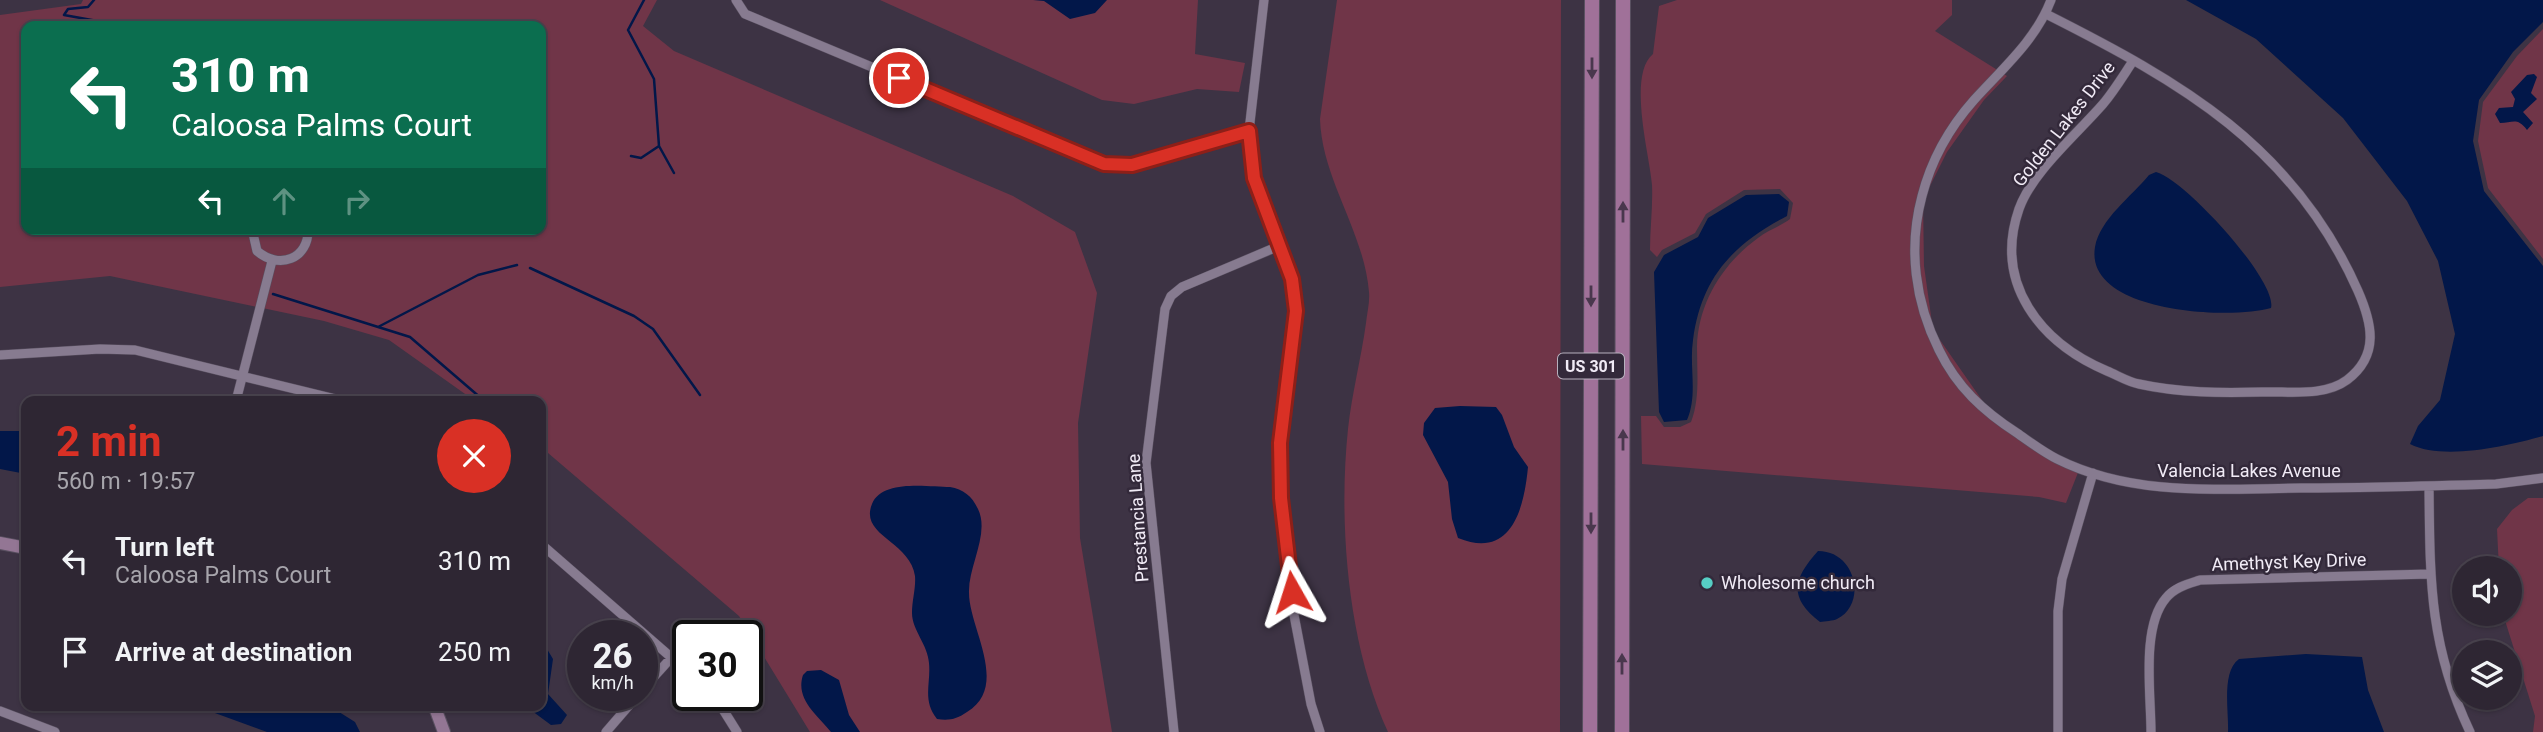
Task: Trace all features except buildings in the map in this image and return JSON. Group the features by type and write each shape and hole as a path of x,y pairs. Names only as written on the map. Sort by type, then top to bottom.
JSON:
{"main road":[{"name":"US 301","path":"1590,732 1592,0"},
{"name":"US 301","path":"1622,732 1623,0"}],"street":[{"path":"736,0 745,14 1104,164 1132,165 1249,131"},
{"path":"1264,0 1249,131 1254,178 1292,279 1296,311 1280,443 1281,498 1294,615 1311,704 1320,732"},
{"name":"Valencia Lakes Avenue","path":"2051,0 2046,15 2016,56 1972,102 1945,139 1922,193 1914,255 1918,294 1928,329 1945,364 1965,392 1987,413 2056,459 2093,473 2167,490 2496,484 2543,478"},
{"name":"Golden Lakes Drive","path":"2046,15 2133,61 2203,102 2238,128 2314,209 2346,264 2370,317 2372,337 2367,357 2348,379 2331,388 2284,392 2202,393 2137,384 2083,361 2038,325 2021,296 2013,263 2019,209 2034,183 2106,101 2133,61"},
{"path":"253,235 257,251 272,261 281,262 298,256 308,241 308,235"},
{"name":"Prestancia Lane","path":"1174,732 1146,463 1165,309 1171,296 1182,287 1279,246"},
{"path":"237,396 272,261"},
{"path":"0,355 100,349 135,350 324,396"},
{"path":"2058,732 2059,611 2062,579 2093,473"},
{"path":"2429,486 2430,574 2434,625 2444,665 2470,732"},
{"path":"0,543 21,547"},
{"path":"546,548 671,658 658,672"},
{"name":"Amethyst Key Drive","path":"2151,732 2151,635 2155,616 2167,597 2182,586 2200,580 2430,574"},
{"path":"0,711 55,732"},
{"path":"436,711 444,732"},
{"path":"606,732 624,711"},
{"path":"725,711 737,732"}],"shaded area":[{"path":"83,0 657,0 643,26 674,51 1013,196 1075,232 1097,293 1078,423 1080,538 1112,732 810,732 763,655 763,620 741,620 546,451 546,396 468,396 389,340 324,321 110,276 0,287 0,15 81,4"},
{"path":"880,0 1198,0 1195,54 1245,63 1239,92 1197,89 1134,104 1102,100"},
{"path":"1337,0 1561,0 1560,732 1388,732 1374,698 1355,623 1349,584 1344,504 1348,429 1369,292 1360,248 1328,163 1320,119"},
{"path":"1677,0 1952,0 1952,15 1935,31 2007,76 1984,100 1947,152 1923,200 1924,266 1933,330 1984,403 2043,450 2081,465 2066,503 2039,497 1642,464 1641,416 1656,416 1664,427 1680,427 1691,422 1697,395 1698,331 1715,285 1745,248 1790,219 1793,203 1780,189 1744,190 1706,214 1695,233 1662,250 1657,257 1650,250 1652,185 1642,116 1642,79 1645,64 1653,54 1659,6"},
{"path":"2543,29 2543,259 2488,188 2478,141 2483,102 2517,56"},
{"path":"2528,498 2543,498 2543,732 2533,732 2535,716 2522,675 2522,640 2511,640 2507,626 2522,626 2522,556 2498,556 2497,529 2512,510"}],"water":[{"path":"1033,0 1107,0 1095,13 1070,19 1044,1"},
{"path":"2186,0 2543,0 2543,22 2513,52 2479,100 2473,141 2484,191 2543,266 2543,436 2512,444 2457,452 2424,449 2410,444 2418,426 2440,400 2455,334 2438,261 2407,201 2343,118 2256,39"},
{"path":"2534,74 2537,77 2531,93 2537,99 2523,112 2533,123 2527,130 2517,122 2500,123 2495,114 2499,108 2513,107 2515,99 2511,92 2527,75"},
{"path":"2156,172 2169,178 2186,192 2226,232 2260,276 2269,295 2271,308 2225,313 2164,307 2135,298 2112,286 2098,269 2095,247 2098,237 2118,208 2149,175"},
{"path":"1779,194 1789,202 1787,216 1751,238 1736,251 1723,265 1703,298 1693,340 1693,391 1687,420 1664,422 1659,412 1654,272 1664,255 1698,237 1708,218 1746,195"},
{"path":"1496,407 1502,415 1514,447 1528,467 1523,498 1512,526 1503,536 1491,542 1476,543 1458,538 1452,519 1448,482 1423,435 1424,423 1435,408"},
{"path":"0,431 21,431 21,473 0,469"},
{"path":"906,486 950,487 963,491 973,500 981,519 982,529 969,593 987,672 979,701 967,712 945,720 937,719 930,705 928,656 913,619 915,576 911,564 904,554 879,532 870,515 877,496 885,491"},
{"path":"1818,551 1831,553 1842,560 1853,580 1852,602 1846,612 1835,620 1820,622 1810,613 1799,596 1799,579"},
{"path":"546,647 553,659 548,694 567,715 561,724 551,725 532,711 546,711"},
{"path":"2306,654 2362,657 2368,690 2384,732 2228,732 2228,683 2233,665 2239,659"},
{"path":"821,670 839,680 849,715 860,732 831,732 809,706 802,692 803,675 807,671"},
{"path":"209,711 338,711 355,722 360,732 267,732"}],"waterway":[{"path":"94,0 88,7 68,9 64,15 97,21"},
{"path":"644,0 628,30 654,79 659,146 674,173"},
{"path":"631,156 641,158 659,146"},
{"path":"378,327 478,275 517,265"},
{"path":"530,268 634,316 653,329 700,395"},
{"path":"273,294 410,337 479,396"}],"place":[{"name":"Wholesome church","path":"1707,583"}],"route":[{"path":"899,78 1104,164 1132,165 1249,131 1254,178 1292,279 1296,311 1280,443 1281,498 1292,592"}]}
